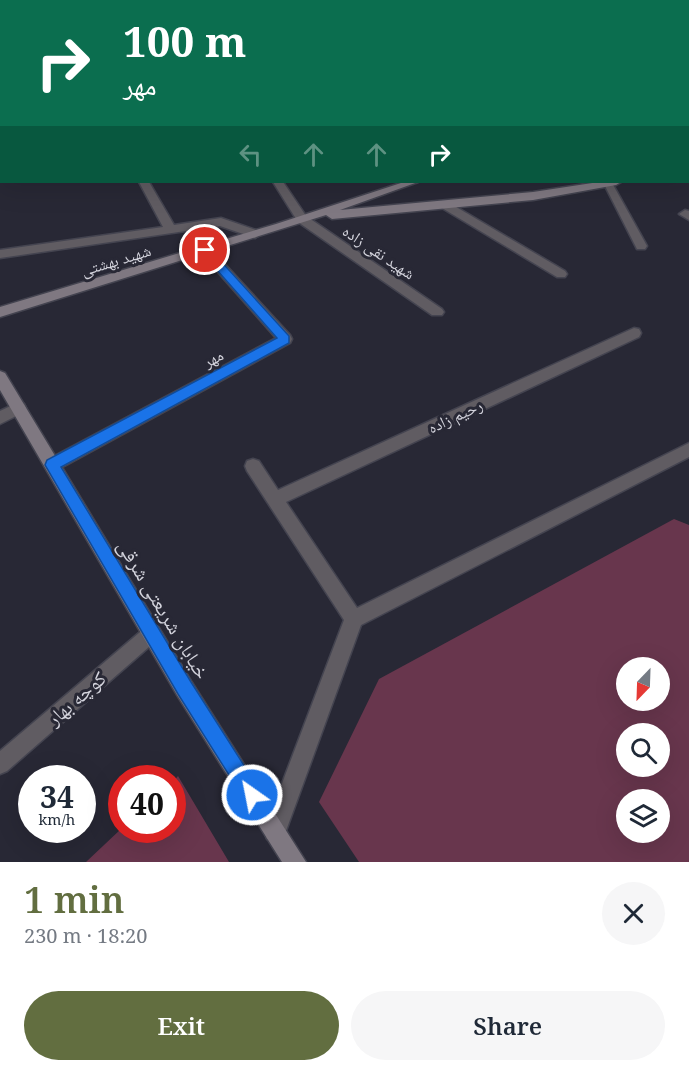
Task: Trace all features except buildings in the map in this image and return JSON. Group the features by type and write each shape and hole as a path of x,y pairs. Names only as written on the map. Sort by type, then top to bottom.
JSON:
{"street":[{"path":"145,183 170,229"},
{"path":"279,183 305,218 533,196 605,183"},
{"name":"شهید بهشتی","path":"0,312 205,250 410,183"},
{"path":"611,183 641,246"},
{"path":"446,205 561,274"},
{"name":"شهید نقی زاده","path":"305,218 437,312"},
{"path":"0,254 221,222 255,234"},
{"name":"مهر","path":"52,465 285,339 205,250"},
{"name":"رحیم زاده","path":"275,499 634,333"},
{"name":"خیابان شریعتی شرقی","path":"0,377 152,633 295,862"},
{"path":"0,418 19,408"},
{"path":"275,831 354,620 689,450"},
{"path":"253,466 354,620"},
{"name":"کوچه بهار","path":"0,764 152,633"}],"shaded area":[{"path":"674,519 689,525 689,862 359,862 319,802 379,679"},
{"path":"186,789 229,862 86,862 108,841 186,843"}],"route":[{"path":"205,250 285,339 52,465 184,688 252,795"}]}
